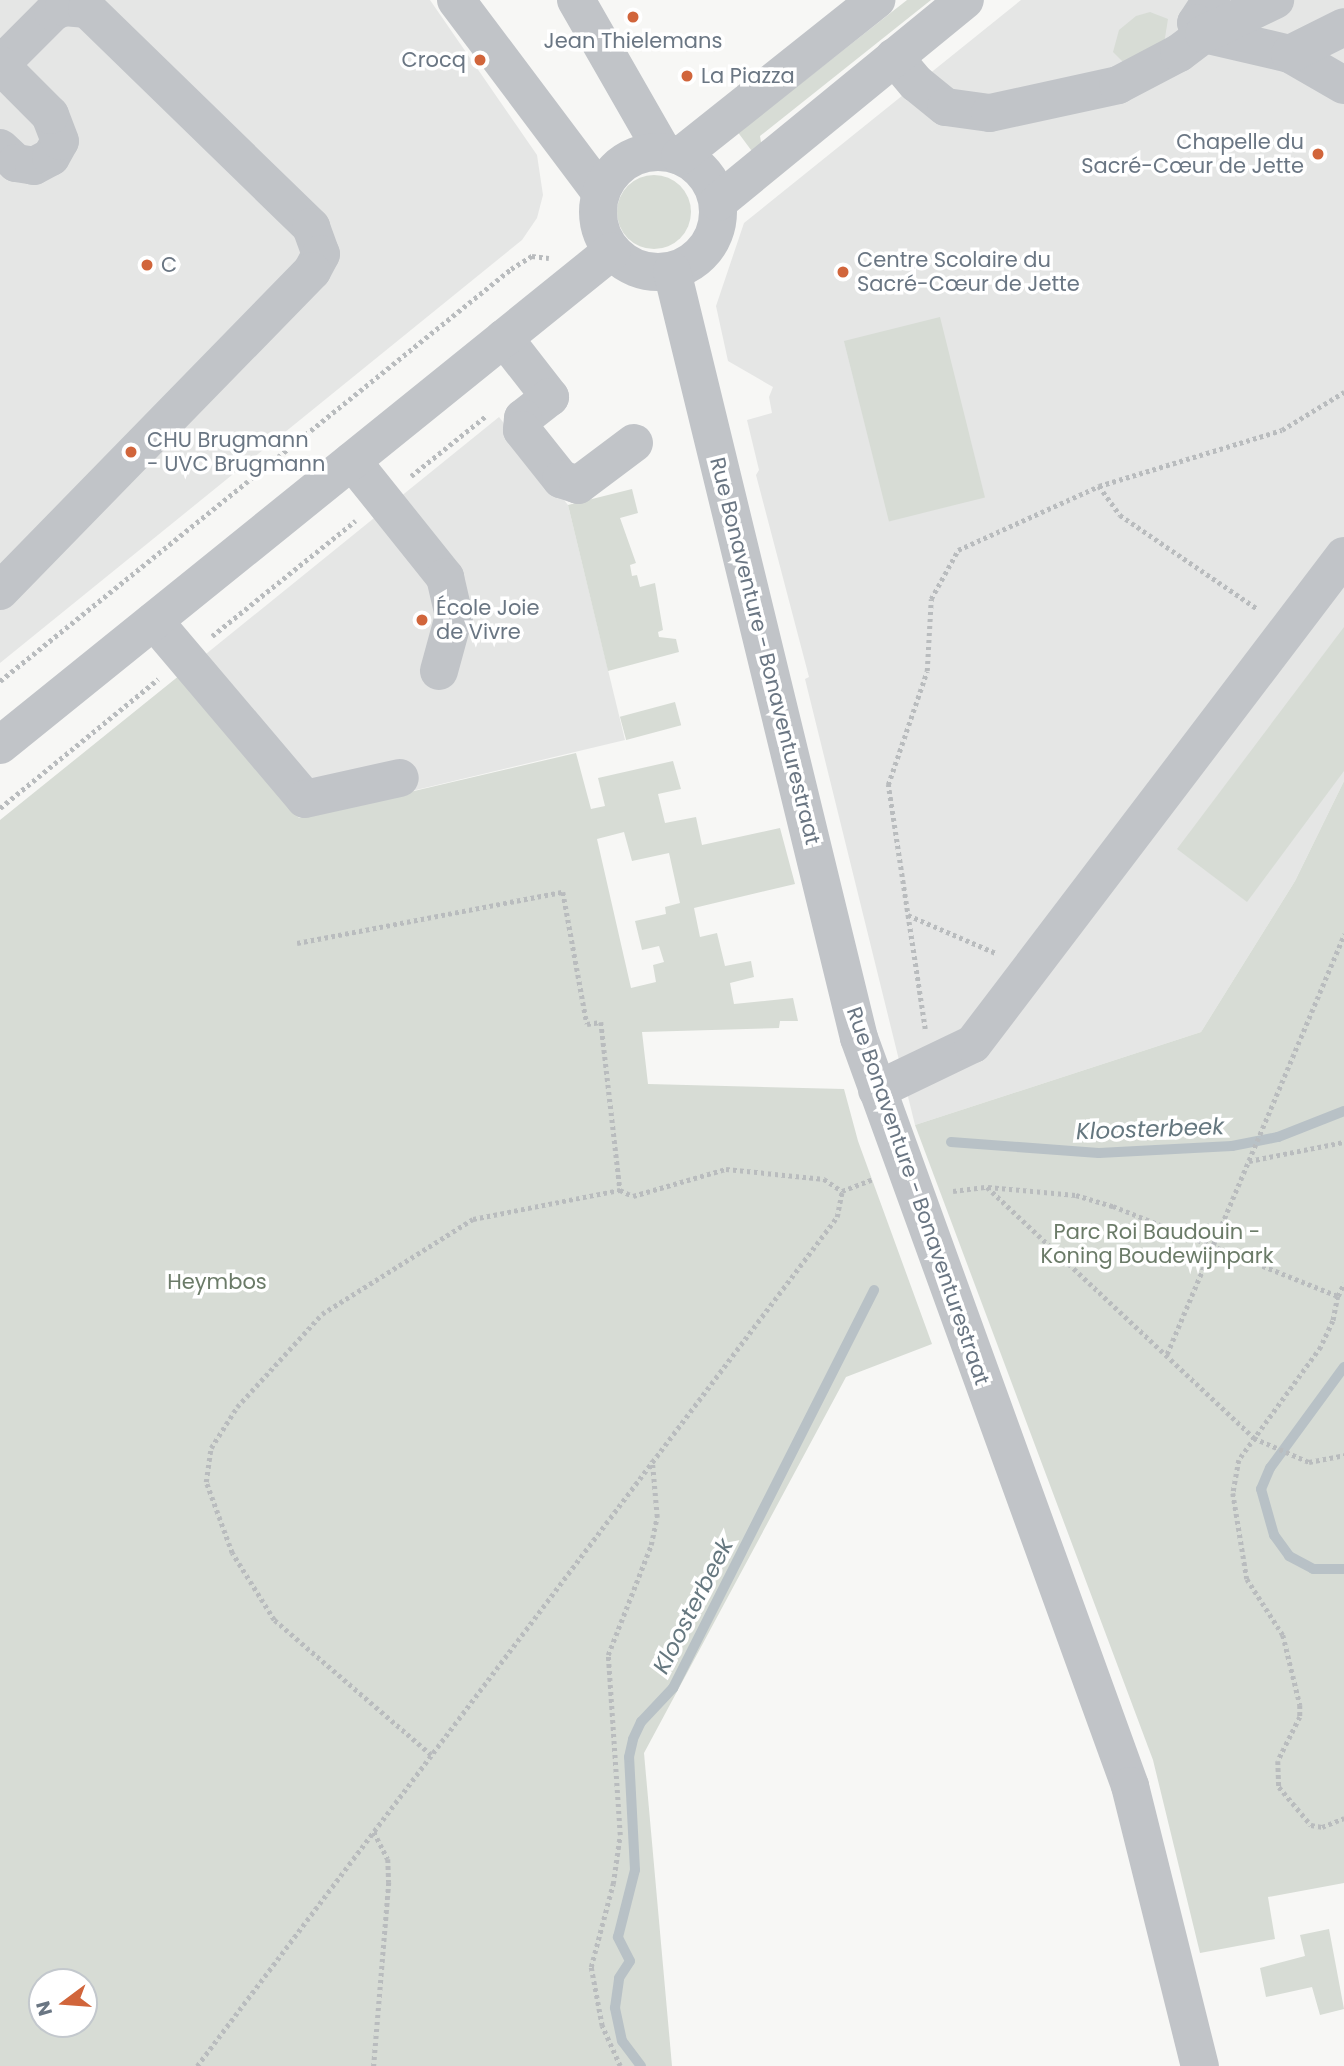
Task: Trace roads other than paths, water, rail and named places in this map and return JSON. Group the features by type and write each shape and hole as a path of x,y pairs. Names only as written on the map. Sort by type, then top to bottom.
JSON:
{"street":[{"path":"456,0 601,193"},
{"path":"576,0 672,154 698,166 711,182 718,202 718,225 709,246 693,262 672,271 650,272 629,265 612,251 599,224 601,193 625,162 672,154 876,0"},
{"path":"718,202 965,0"},
{"path":"894,57 916,83 946,107 990,113 1118,85 1179,53 1207,17 1275,0"},
{"path":"0,148 16,163 34,166 51,157 60,141 50,115 0,65 53,12 76,6 87,9 311,227 321,254 312,271 0,591"},
{"path":"1207,17 1290,54 1344,85"},
{"path":"1290,54 1344,27"},
{"path":"0,745 612,251"},
{"name":"Rue Bonaventure - Bonaventurestraat","path":"672,271 859,1038 1133,1796 1200,2066"},
{"path":"504,338 550,397 523,418 522,430 561,479 578,485 634,443"},
{"path":"352,461 445,577 454,616 439,671"},
{"path":"877,1090 972,1044 1344,556"},
{"path":"154,621 305,799 400,778"}],"waterway":[{"name":"Kloosterbeek","path":"951,1142 1099,1153 1232,1146 1278,1137 1344,1111"},
{"name":"Kloosterbeek","path":"641,2066 622,2041 615,2008 619,1978 630,1961 618,1937 635,1870 629,1757 633,1739 641,1722 673,1688 874,1290"},
{"name":"Kloosterbeek","path":"1344,1367 1270,1468 1261,1489 1274,1535 1289,1556 1313,1569 1344,1569"}],"place":[{"name":"Jean Thielemans","path":"633,17"},
{"name":"Crocq","path":"480,60"},
{"name":"La Piazza","path":"687,76"},
{"name":"Chapelle du Sacré-Cœur de Jette","path":"1318,154"},
{"name":"C","path":"147,265"},
{"name":"Centre Scolaire du Sacré-Cœur de Jette","path":"843,272"},
{"name":"CHU Brugmann - UVC Brugmann","path":"131,452"},
{"name":"École Joie de Vivre","path":"422,620"}],"park label":[{"name":"Parc Roi Baudouin - Koning Boudewijnpark","path":"1157,1244"},
{"name":"Heymbos","path":"217,1282"}]}
